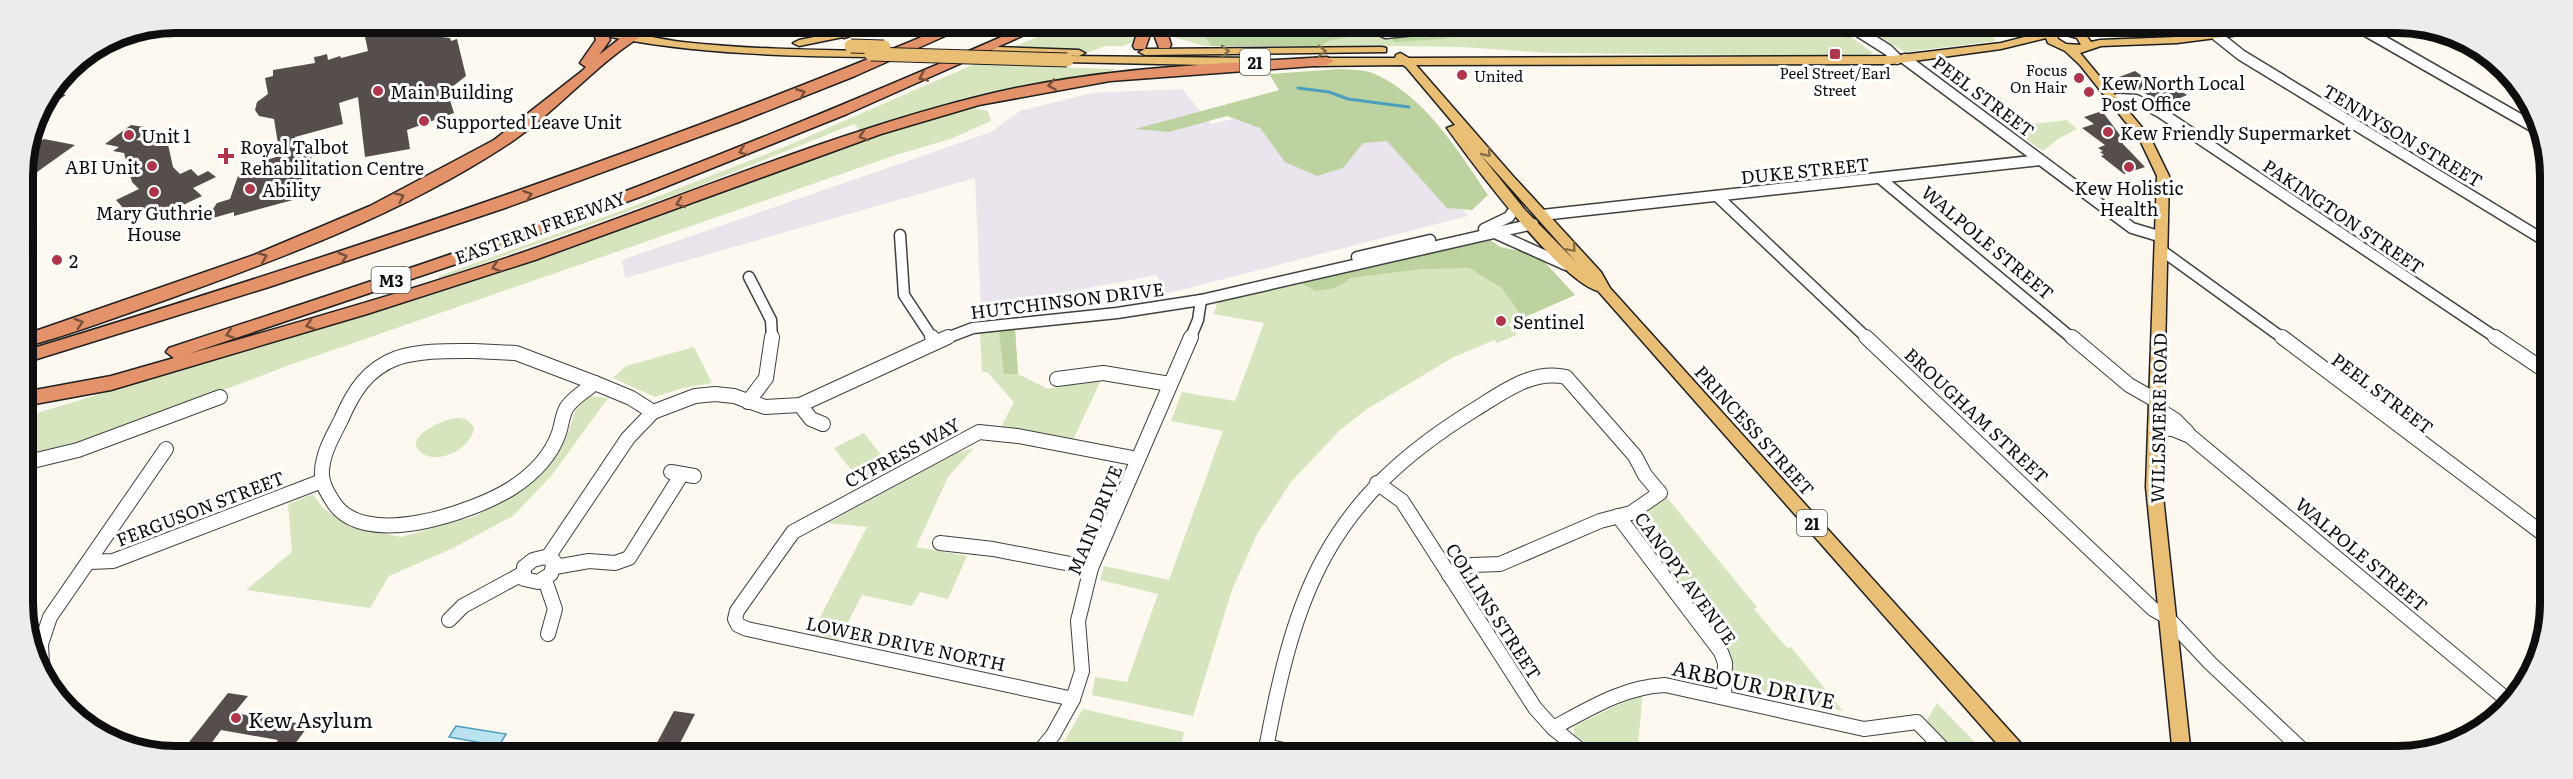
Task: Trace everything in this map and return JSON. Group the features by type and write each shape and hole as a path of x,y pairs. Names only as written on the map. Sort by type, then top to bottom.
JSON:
{"highway":[{"path":"567,92 602,42 601,33"},
{"path":"33,338 217,275 368,212 487,151 536,118 636,33"},
{"path":"849,42 863,33"},
{"path":"849,42 866,33"},
{"name":"EASTERN FREEWAY","path":"33,354 296,273 526,195 764,108 943,33"},
{"name":"EASTERN FREEWAY","path":"33,396 174,352 504,242 789,133 1022,33"},
{"path":"1110,77 1126,68 1144,33"},
{"path":"1162,33 1169,48"},
{"path":"33,397 111,383 372,306 529,256 919,117 1015,92 1110,77 1209,68 1327,62"}],"main road":[{"name":"21","path":"610,33 667,43 750,50 1066,60 1169,48 1380,50"},
{"name":"21","path":"670,33 764,42 849,42 1327,62 1363,61"},
{"path":"1363,61 1901,59 2001,46 2048,33"},
{"name":"WILLSMERE ROAD","path":"2054,33 2052,41 2082,59 2112,99 2134,122"},
{"path":"2076,33 2136,42"},
{"name":"WILLSMERE ROAD","path":"2076,33 2087,47 2092,66 2152,147 2163,176 2154,488 2181,746"},
{"path":"2001,46 2066,49 2234,33"},
{"path":"849,42 871,54"},
{"path":"1380,50 1461,50 1631,59"},
{"name":"PRINCESS STREET","path":"1380,50 1404,60 1582,276 1605,291"},
{"name":"PRINCESS STREET","path":"1363,61 1392,68 1418,86 1516,207 1538,220 1596,275 1605,291 2011,746"}],"street":[{"name":"PEEL STREET","path":"1861,33 1901,59 2040,160 2540,532"},
{"path":"2364,33 2530,125"},
{"path":"2368,33 2380,41"},
{"name":"TENNYSON STREET","path":"2212,36 2540,238"},
{"name":"PAKINGTON STREET","path":"2118,99 2136,100 2160,112 2540,367"},
{"name":"DUKE STREET","path":"1538,220 1573,213 2040,160"},
{"name":"WALPOLE STREET","path":"1881,178 2129,385 2156,404 2190,436 2504,698"},
{"name":"BROUGHAM STREET","path":"1717,196 2140,596 2167,617 2210,663 2298,746"},
{"name":"HUTCHINSON DRIVE","path":"1484,229 1509,217 1516,207"},
{"name":"HUTCHINSON DRIVE","path":"1287,279 1374,253 1484,229 1538,220"},
{"name":"HUTCHINSON DRIVE","path":"545,580 552,562 628,438 653,412 695,396 715,394 765,407 800,405 935,342 973,328 1117,313 1201,300 1496,234 1538,220"},
{"path":"1496,234 1559,260 1582,276"},
{"path":"900,235 903,295 935,342"},
{"path":"748,402 766,378 772,340 771,320 749,277"},
{"name":"MAIN DRIVE","path":"1044,746 1053,735 1073,699 1082,671 1078,621 1091,568 1198,320 1201,300"},
{"path":"596,382 566,409 558,436 536,468 503,493 455,516 416,525 367,522 350,517 337,509 326,494 322,481 325,453 355,391 370,374 400,358 423,354 509,352 596,382 636,400 653,412"},
{"path":"1057,379 1103,373 1170,384"},
{"path":"1266,746 1282,659 1312,579 1336,533 1377,483 1427,439 1480,406 1536,378 1549,375 1561,376 1575,385 1635,456 1645,475 1660,493 1636,511 1618,516 1500,564 1472,566 1449,575"},
{"path":"33,461 78,450 220,397"},
{"path":"800,405 811,418 823,424"},
{"name":"WALPOLE STREET","path":"2155,428 2173,429 2190,436"},
{"name":"CYPRESS WAY","path":"735,619 737,611 793,532 979,432 1018,436 1138,459"},
{"path":"41,650 41,644 51,617 166,449"},
{"path":"548,634 555,609 545,580 530,582 524,579 522,574 524,567 533,560 615,563 629,558 682,474"},
{"name":"FERGUSON STREET","path":"90,562 113,561 322,481"},
{"name":"COLLINS STREET","path":"1377,483 1402,501 1530,700 1553,728 1576,746"},
{"name":"CANOPY AVENUE","path":"1618,516 1721,652 1725,663 1724,697"},
{"path":"940,543 993,549 1091,568"},
{"path":"449,620 463,606 522,574"},
{"name":"LOWER DRIVE NORTH","path":"735,619 738,625 747,629 1073,699"},
{"name":"BROUGHAM STREET","path":"2170,643 2210,663"},
{"name":"ARBOUR DRIVE","path":"1553,728 1641,686 1665,685 1871,730 1885,729 1903,721 1917,722 1940,746"}],"shaded area":[{"path":"1367,88 1468,216 1165,294 1157,275 981,308 975,178 625,278 622,260 991,132 1020,111 1092,93 1182,89 1211,124"}],"green space":[{"path":"1046,33 1137,33 1133,42 1124,46 1105,46 1051,67 1116,69 953,104 860,130 854,124 691,189 439,279 439,276 618,212 782,148"},
{"path":"1172,33 1371,33 1384,38 1432,33 1846,33 1873,53 1865,56 1548,53 1462,47 1204,46 1173,37"},
{"path":"1201,33 1348,33 1349,37 1330,40 1320,46 1212,46"},
{"path":"1435,33 1478,33 1442,39 1394,42 1392,38"},
{"path":"1536,33 1731,33 1640,35"},
{"path":"1789,33 1845,33 1852,38"},
{"path":"1874,33 1990,33 1996,41 1905,52"},
{"path":"1879,33 1934,33 1914,36"},
{"path":"2086,33 2206,33 2135,39"},
{"path":"1339,69 1371,72 1410,96 1453,143 1488,195 1472,210 1447,208 1387,141 1363,143 1343,168 1317,176 1285,162 1260,128 1227,116 1169,132 1135,129 1279,90 1269,74"},
{"path":"974,108 988,111 991,121 950,139 899,154 287,366 95,439 33,456 33,414 423,297 572,247 894,130"},
{"path":"2067,120 2077,129 2058,139 2043,151 2008,127"},
{"path":"1486,237 1500,247 1538,255 1575,295 1508,324 1517,335 1497,343 1494,340 1452,358 1367,409 1340,430 1291,482 1257,534 1232,590 1193,716 1092,695 1095,677 1127,682 1158,594 1100,580 1104,566 1169,580 1223,431 1171,421 1182,392 1235,401 1264,323 1214,314 1218,300"},
{"path":"1486,237 1500,247 1538,255 1575,295 1523,318 1502,288 1469,268 1421,269 1351,278 1335,288 1316,291 1298,282"},
{"path":"1015,329 1018,374 1048,389 1103,376 1073,440 1001,427 1014,402 987,372 982,372 980,333"},
{"path":"1015,329 1018,374 1004,374 999,331"},
{"path":"694,347 712,383 683,388 655,397 613,378 626,366"},
{"path":"590,396 608,398 552,475 513,516 453,548 389,576 370,608 246,590 292,552 288,504 313,494 323,508 350,527 401,537 476,516 535,474 543,472 566,438 576,409"},
{"path":"466,419 474,427 468,441 462,447 446,456 437,457 422,453 417,447 417,441 427,430 444,421"},
{"path":"864,433 892,469 863,485 834,448"},
{"path":"974,448 948,477 916,547 967,556 948,599 920,592 912,606 862,595 835,647 807,642 867,527 828,523 954,454"},
{"path":"1665,495 1757,607 1754,609 1787,648 1791,647 1843,711 1733,687 1732,665 1719,638 1631,526 1635,517"},
{"path":"1643,693 1638,744 1632,743 1632,746 1564,746 1574,735 1574,727"},
{"path":"1937,703 1978,746 1946,746 1930,729 1927,720"},
{"path":"1083,709 1184,732 1181,746 1077,746 1063,743"}],"water":[{"path":"456,726 506,734 499,746 449,737"}],"building":[{"name":"Main Building","path":"364,33 441,33 442,37 450,38 451,41 457,39 466,76 447,91 454,113 407,130 410,149 365,157 358,97 339,103 343,124 295,137 296,157 311,153 312,164 301,167 304,197 234,216 234,212 213,218 213,209 217,203 230,199 239,173 245,171 248,165 280,156 274,119 259,116 255,110 257,102 268,94 265,78 273,76 273,70 315,63 314,57 327,54 328,60 368,51"},
{"path":"2135,71 2165,92 2176,88 2187,95 2164,105 2119,77"},
{"path":"59,94 66,95 52,104"},
{"path":"2102,111 2123,139 2121,140 2123,144 2145,167 2124,174 2101,156 2104,155 2100,152 2103,151 2098,148 2105,145 2082,128 2094,124 2084,117"},
{"path":"131,125 151,128 136,140 168,144 173,167 180,174 191,169 198,176 208,171 216,177 193,188 202,196 162,215 154,207 132,217 125,210 116,200 139,189 132,182 124,153 113,151 119,147 105,144"},
{"path":"44,139 75,145 33,175 37,143"},
{"name":"Kew Asylum","path":"228,693 248,696 234,713 309,725 293,746 274,746 278,740 221,730 209,746 186,746"},
{"path":"674,711 695,714 679,746 655,746"}],"waterway":[{"path":"1298,88 1329,92 1348,99 1409,107"}],"place":[{"name":"Peel Street/Earl Street","path":"1835,54"},
{"name":"United","path":"1462,75"},
{"name":"Focus On Hair","path":"2079,78"},
{"name":"Main Building","path":"378,91"},
{"name":"Kew North Local Post Office","path":"2089,92"},
{"name":"Supported Leave Unit","path":"424,121"},
{"name":"Kew Friendly Supermarket","path":"2108,132"},
{"name":"Unit 1","path":"129,135"},
{"name":"Royal Talbot Rehabilitation Centre","path":"226,156"},
{"name":"ABI Unit","path":"152,166"},
{"name":"Kew Holistic Health","path":"2129,167"},
{"name":"Ability","path":"250,189"},
{"name":"Mary Guthrie House","path":"154,192"},
{"name":"2","path":"57,260"},
{"name":"Sentinel","path":"1501,321"},
{"name":"Kew Asylum","path":"236,718"}]}
